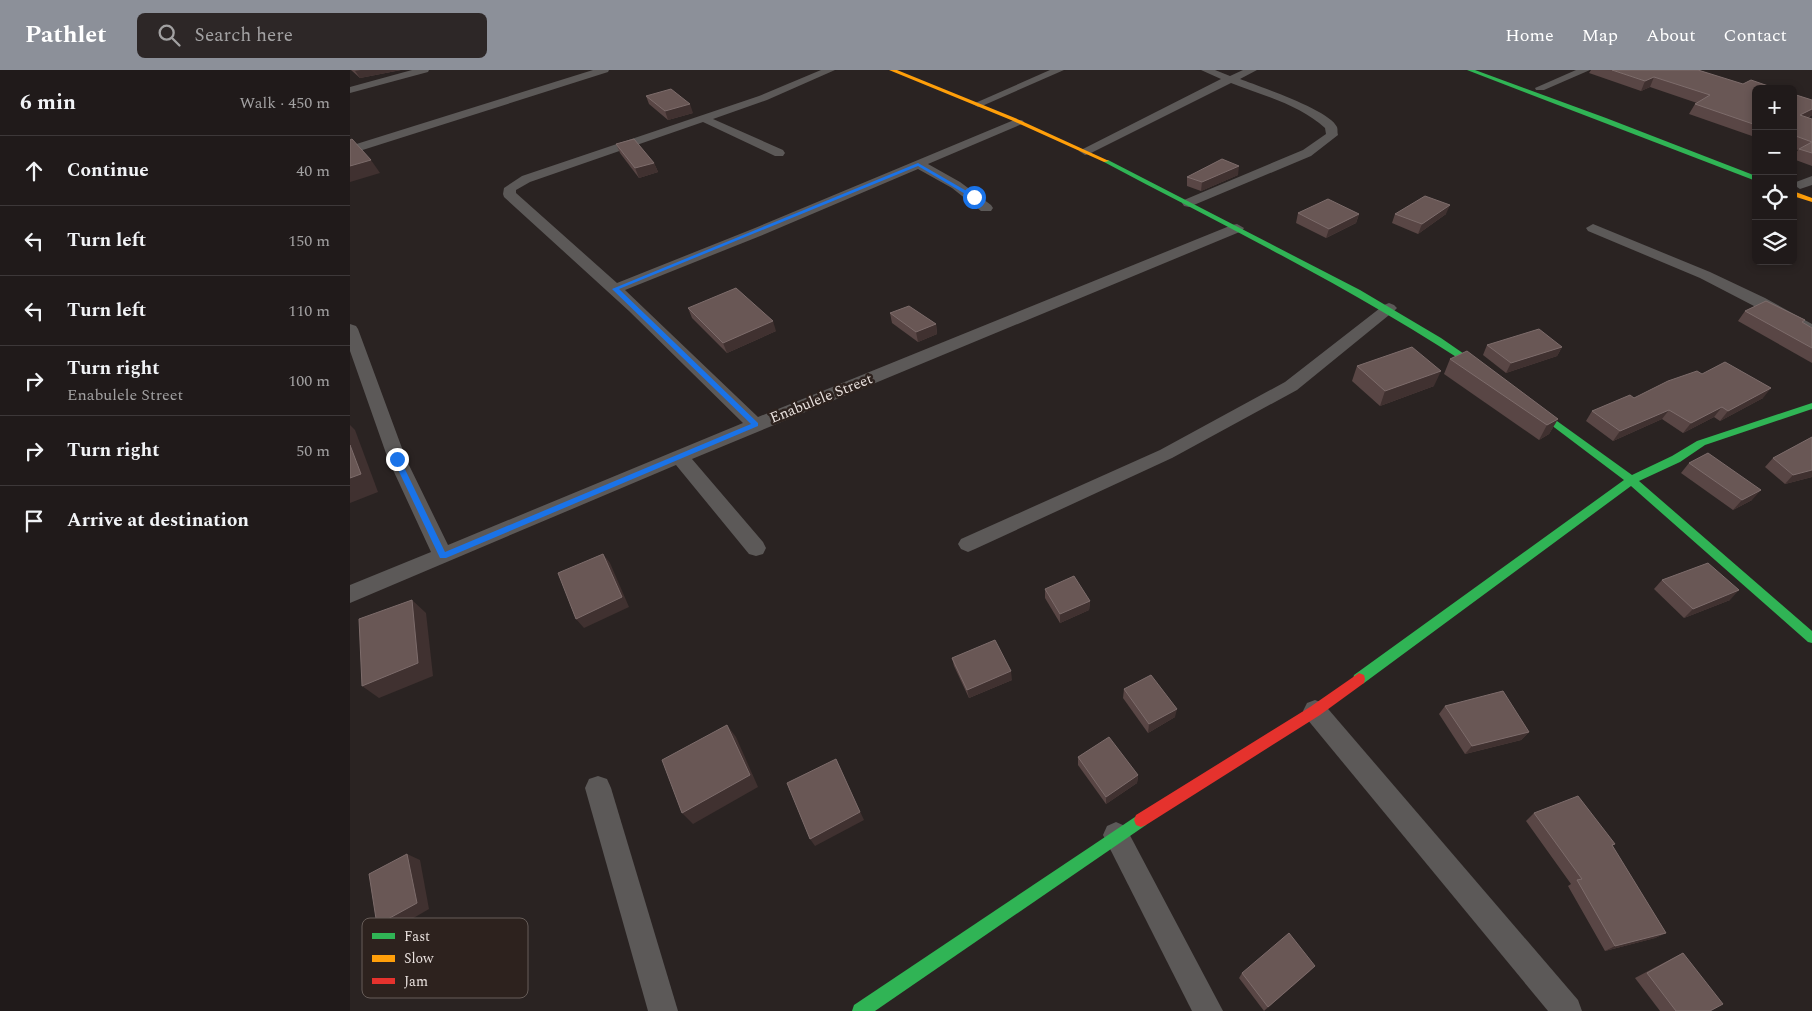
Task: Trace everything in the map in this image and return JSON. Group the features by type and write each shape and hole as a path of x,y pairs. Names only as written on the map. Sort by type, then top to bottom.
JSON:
{"main road":[{"path":"892,70 978,104 1085,152 1189,203 1388,308 1454,348 1500,382"},
{"path":"1470,70 1604,119 1752,177"},
{"path":"1491,70 1752,167"},
{"path":"1800,185 1812,190"},
{"path":"1800,185 1812,200"},
{"path":"1516,394 1631,480 1812,638"},
{"path":"860,1011 1116,835 1315,711 1631,480 1676,459 1701,443 1812,406"}],"street":[{"path":"350,90 424,70"},
{"path":"351,149 604,70"},
{"path":"756,425 615,289 509,194 510,188 526,179 763,98 830,70"},
{"path":"978,104 1059,70"},
{"path":"1189,203 1307,153 1332,135 1331,127 1321,118 1290,102 1206,70"},
{"path":"1085,152 1230,79 1252,70"},
{"path":"1540,88 1585,70"},
{"path":"702,118 779,153"},
{"path":"615,289 1018,122"},
{"path":"918,164 956,185 986,208"},
{"name":"Enabulele Street","path":"350,594 1237,228"},
{"path":"1594,228 1700,273 1772,307 1812,330"},
{"path":"968,544 1166,454 1291,386 1388,308"},
{"path":"350,328 397,459 443,556"},
{"path":"680,457 756,548"},
{"path":"1315,711 1567,1011"},
{"path":"598,788 663,1011"},
{"path":"1116,835 1208,1011"}],"building":[{"path":"1612,70 1698,70 1743,84 1751,80 1765,85 1752,85 1752,124 1695,104 1710,95 1654,77 1645,81"},
{"path":"671,89 690,104 665,111 646,96"},
{"path":"1797,95 1812,100 1812,109 1800,115 1812,119 1812,142 1797,136"},
{"path":"352,139 371,160 350,166 350,140"},
{"path":"634,139 654,163 635,168 616,144"},
{"path":"1812,142 1812,153 1799,149"},
{"path":"1222,159 1239,166 1202,182 1187,177"},
{"path":"1425,196 1450,205 1422,224 1395,214"},
{"path":"1328,199 1359,214 1329,229 1298,213"},
{"path":"736,288 773,321 723,343 688,308"},
{"path":"1766,301 1805,320 1802,322 1812,328 1812,348 1745,311"},
{"path":"909,306 936,324 916,332 890,313"},
{"path":"1539,329 1562,347 1511,363 1487,345"},
{"path":"1412,347 1441,371 1385,391 1357,366"},
{"path":"1467,351 1558,419 1547,425 1450,359"},
{"path":"1725,362 1771,388 1728,411 1722,407 1691,423 1669,410 1620,431 1592,411 1630,395 1634,398 1668,381 1697,371 1702,374"},
{"path":"1812,437 1812,470 1793,475 1773,458"},
{"path":"350,445 361,474 350,478"},
{"path":"1708,453 1761,490 1742,500 1689,463"},
{"path":"603,554 622,597 576,619 558,573"},
{"path":"1708,563 1739,590 1693,609 1662,580"},
{"path":"1074,576 1090,601 1060,614 1045,589"},
{"path":"412,600 418,663 362,686 359,619"},
{"path":"995,640 1011,671 967,690 952,658"},
{"path":"1151,675 1177,709 1149,724 1124,689"},
{"path":"1503,691 1529,732 1472,746 1445,706"},
{"path":"727,725 750,775 682,813 662,760"},
{"path":"1109,737 1138,775 1106,797 1078,757"},
{"path":"836,759 860,812 810,839 787,783"},
{"path":"1578,796 1615,844 1612,845 1666,933 1615,946 1577,880 1582,879 1534,813"},
{"path":"407,854 417,903 390,918 376,918 369,874"},
{"path":"1289,933 1315,966 1268,1007 1242,973"},
{"path":"1683,953 1723,1004 1710,1011 1676,1011 1647,973"}],"traffic: fast":[{"path":"1470,70 1604,119 1752,177"},
{"path":"1106,161 1357,292 1438,340 1491,376"},
{"path":"1525,401 1631,480 1812,638"},
{"path":"1359,679 1631,480 1676,459 1701,443 1812,406"},
{"path":"860,1011 1141,820"}],"traffic: slow":[{"path":"892,70 1013,119 1106,161"},
{"path":"1797,194 1812,200"}],"traffic: jam":[{"path":"1141,820 1315,711 1359,679"}],"route":[{"path":"397,459 443,556 756,425 615,289 918,164 974,197"}]}
